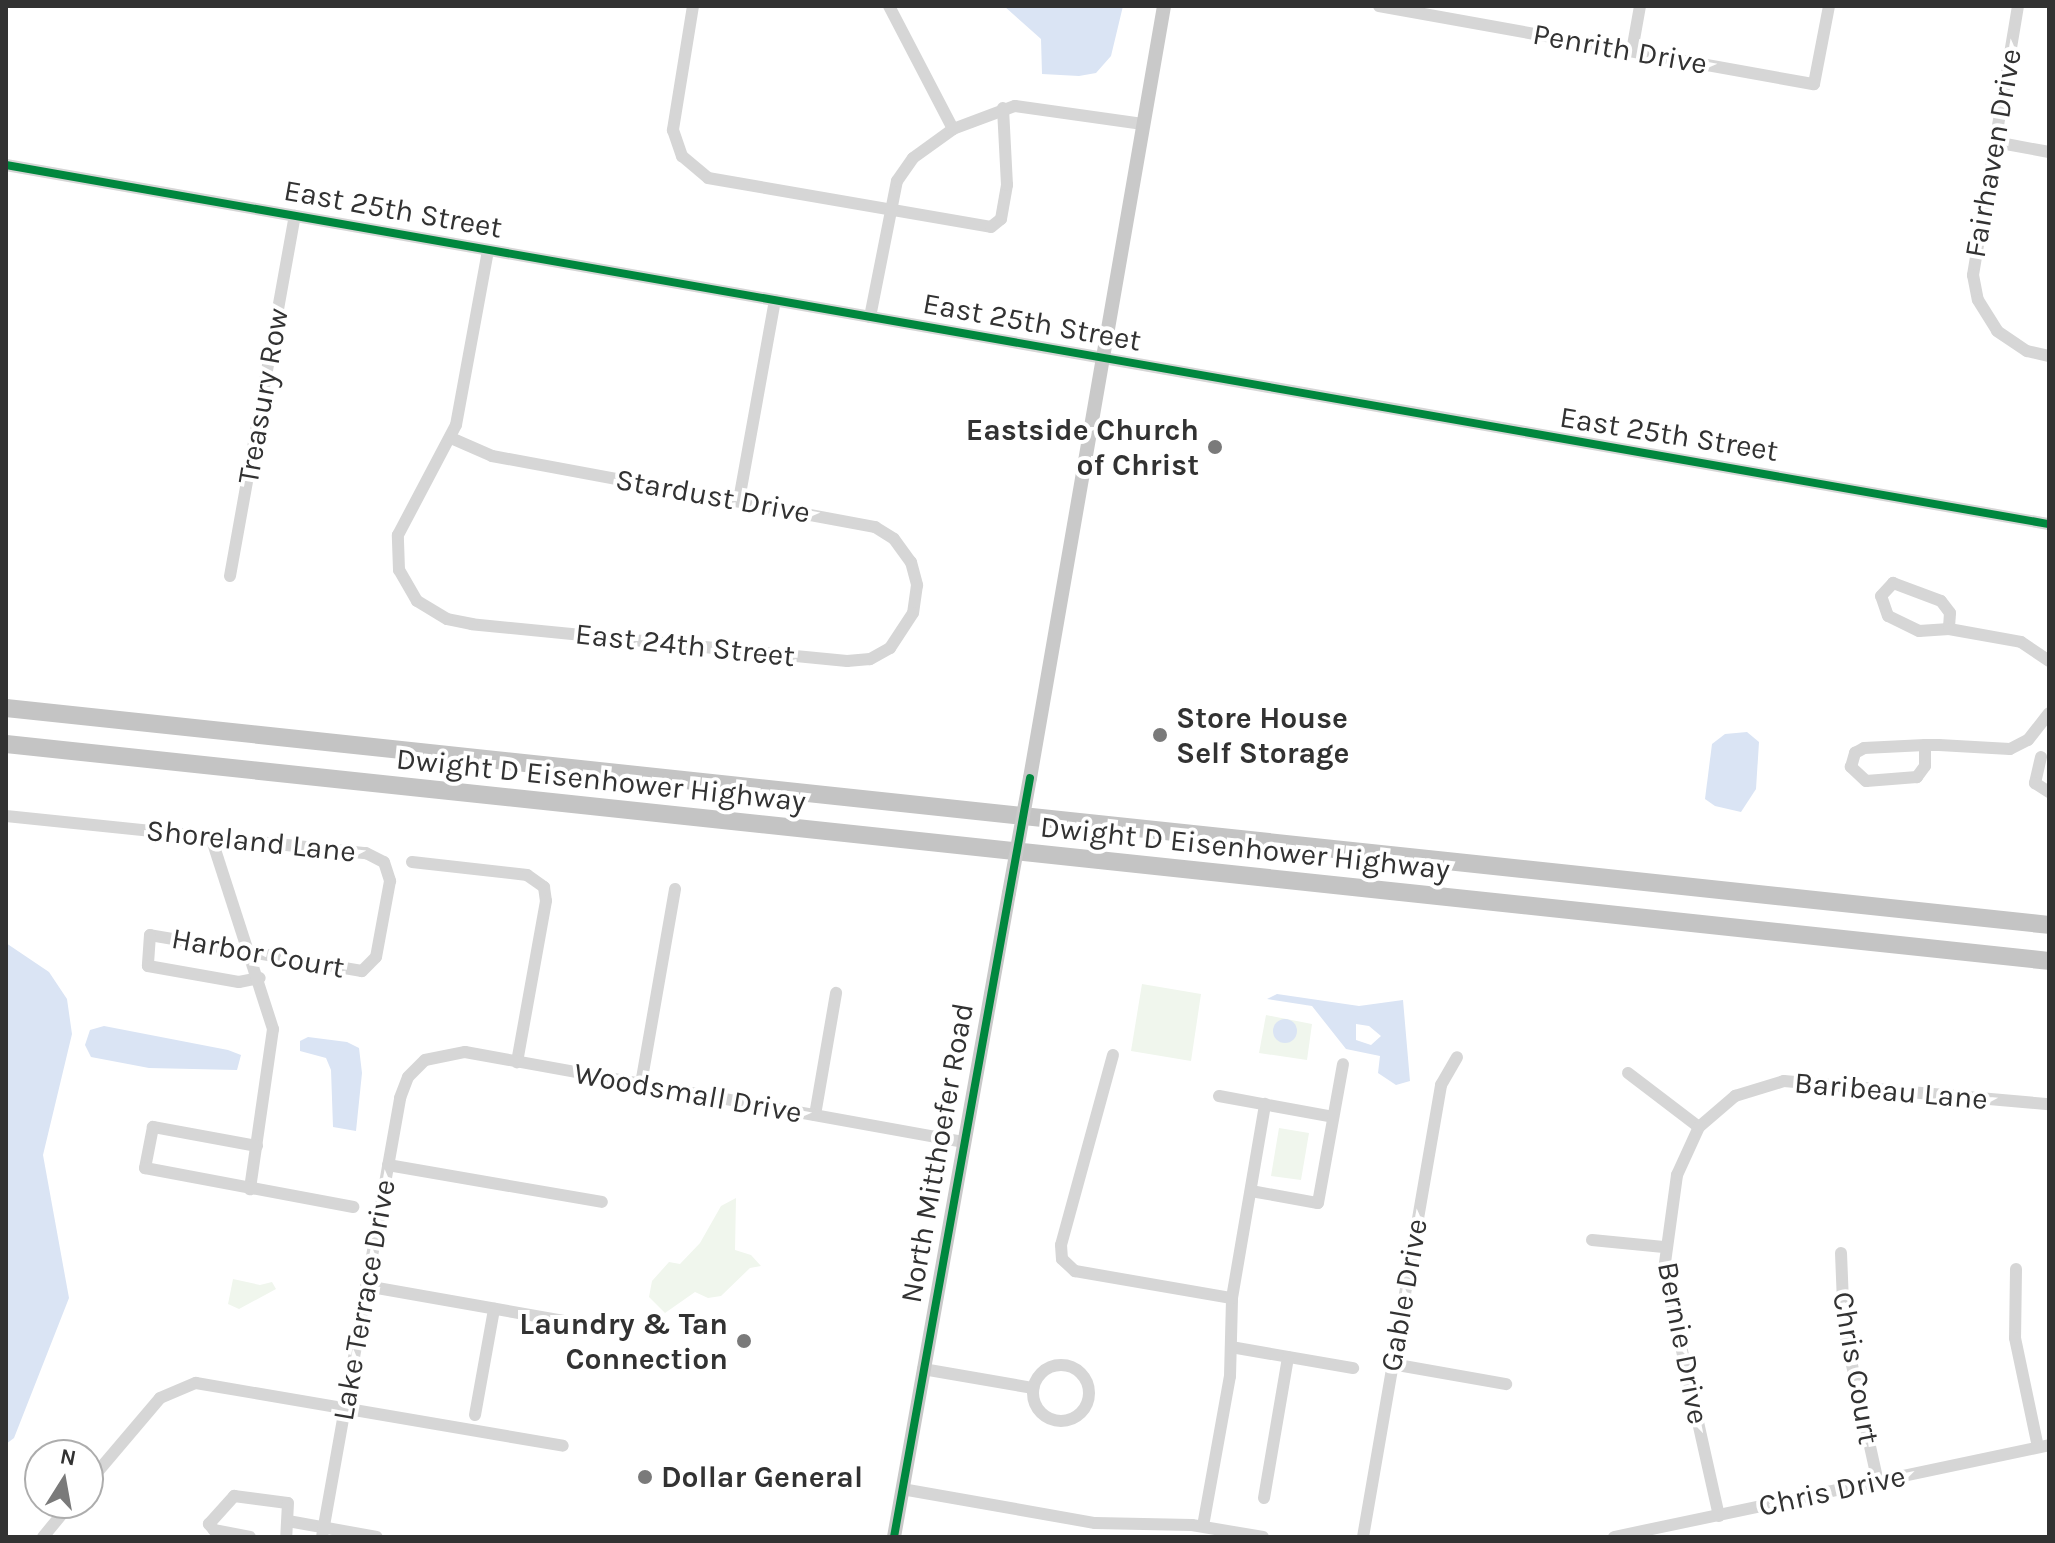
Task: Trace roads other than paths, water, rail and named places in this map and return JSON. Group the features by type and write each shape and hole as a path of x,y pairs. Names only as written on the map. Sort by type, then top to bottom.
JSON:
{"highway":[{"name":"Dwight D Eisenhower Highway","path":"6,708 2049,925"},
{"name":"Dwight D Eisenhower Highway","path":"6,744 2049,961"}],"main road":[{"name":"North Mitthoefer Road","path":"894,1537 1164,6"}],"street":[{"path":"693,6 672,124 686,161 719,181 890,211 996,225 1008,179 1003,108"},
{"path":"889,6 953,129"},
{"name":"Penrith Drive","path":"1379,6 1412,9 1814,84 1829,6"},
{"path":"1632,51 1640,6"},
{"name":"Fairhaven Drive","path":"2018,6 1973,275 1983,311 2006,339 2049,356"},
{"path":"870,317 890,211 904,168 953,129 1003,108 1036,107 1143,124"},
{"path":"1995,142 2049,152"},
{"name":"East 25th Street","path":"6,165 2049,524"},
{"name":"Treasury Row","path":"230,576 295,216"},
{"path":"451,438 488,250"},
{"path":"739,500 775,300"},
{"name":"Stardust Drive","path":"451,438 492,456 864,523 890,536 913,568 913,613"},
{"name":"East 24th Street","path":"451,438 402,523 396,547 406,587 436,614 472,624 847,661 870,659 890,648 913,613"},
{"path":"1949,629 1950,613 1941,601 1898,582 1883,590 1881,606 1888,616 1919,631 1949,629 2021,642 2049,660"},
{"path":"1925,745 1925,766 1917,777 1866,781 1851,767 1862,748 1925,745 2003,750 2028,740 2049,713"},
{"path":"2028,740 2045,758 2035,783 2049,792"},
{"name":"Shoreland Lane","path":"6,816 378,857 390,881 376,957 368,967"},
{"path":"211,837 260,978 273,1039 250,1189"},
{"path":"412,862 530,876 544,887 546,901 517,1062"},
{"path":"641,1084 675,889"},
{"name":"Harbor Court","path":"260,978 239,982 145,961 152,933 356,971 368,967"},
{"path":"815,1115 836,993"},
{"name":"Woodsmall Drive","path":"416,1068 453,1052 963,1142"},
{"path":"1113,1055 1061,1245 1062,1259 1075,1271 1232,1298"},
{"name":"Gable Drive","path":"1363,1537 1441,1085 1457,1057"},
{"path":"1251,1191 1318,1203 1343,1064"},
{"name":"Lake Terrace Drive","path":"323,1532 401,1092 416,1068"},
{"path":"1628,1073 1699,1127"},
{"name":"Baribeau Lane","path":"1699,1127 1735,1096 1784,1081 2049,1104"},
{"path":"1219,1096 1333,1117"},
{"path":"1203,1526 1231,1347 1232,1298 1265,1104"},
{"name":"Bernie Drive","path":"1699,1127 1677,1175 1664,1247 1665,1285 1719,1516"},
{"path":"257,1146 151,1130 148,1170 353,1207"},
{"path":"388,1165 602,1202"},
{"path":"1592,1240 1664,1247"},
{"name":"Chris Court","path":"1841,1253 1844,1329 1878,1482"},
{"path":"2016,1269 2015,1338 2044,1446"},
{"path":"366,1286 594,1326"},
{"path":"475,1415 494,1309"},
{"path":"1231,1347 1353,1368"},
{"path":"1264,1498 1288,1357"},
{"path":"1392,1364 1506,1384"},
{"path":"1065,1365 1086,1379 1089,1400 1076,1418 1055,1421 1037,1409 1033,1388 1045,1370 1065,1365"},
{"path":"923,1369 1033,1388"},
{"path":"104,1464 160,1398 180,1386 202,1383 563,1446"},
{"name":"Chris Drive","path":"1614,1537 2044,1446"},
{"path":"902,1489 1148,1531 1203,1526 1263,1537"},
{"path":"250,1537 214,1530 209,1524 234,1496 288,1503 286,1537"},
{"path":"43,1537 58,1519"},
{"path":"288,1521 323,1532 377,1537"}],"water":[{"path":"1004,6 1123,6 1111,56 1096,73 1079,76 1042,74 1041,39"},
{"path":"1747,732 1759,742 1756,789 1741,812 1715,806 1705,799 1712,744 1725,734"},
{"path":"6,943 49,972 67,999 72,1034 43,1155 69,1298 14,1438 6,1444"},
{"path":"1277,994 1359,1006 1403,1000 1410,1081 1396,1085 1378,1073 1380,1056 1346,1049 1312,1006 1267,999","holes":["1356,1024 1369,1026 1381,1036 1371,1045 1356,1040"]},
{"path":"1285,1019 1296,1026 1297,1031 1290,1042 1285,1043 1274,1036 1273,1031 1280,1020"},
{"path":"104,1026 228,1050 241,1055 237,1070 149,1068 91,1057 85,1045 90,1030"},
{"path":"308,1037 347,1042 359,1048 362,1073 356,1131 333,1127 331,1070 326,1058 300,1051 300,1041"}],"place":[{"name":"Eastside Church of Christ","path":"1215,447"},
{"name":"Store House Self Storage","path":"1160,735"},
{"name":"Laundry & Tan Connection","path":"744,1341"},
{"name":"Dollar General","path":"645,1477"}]}
